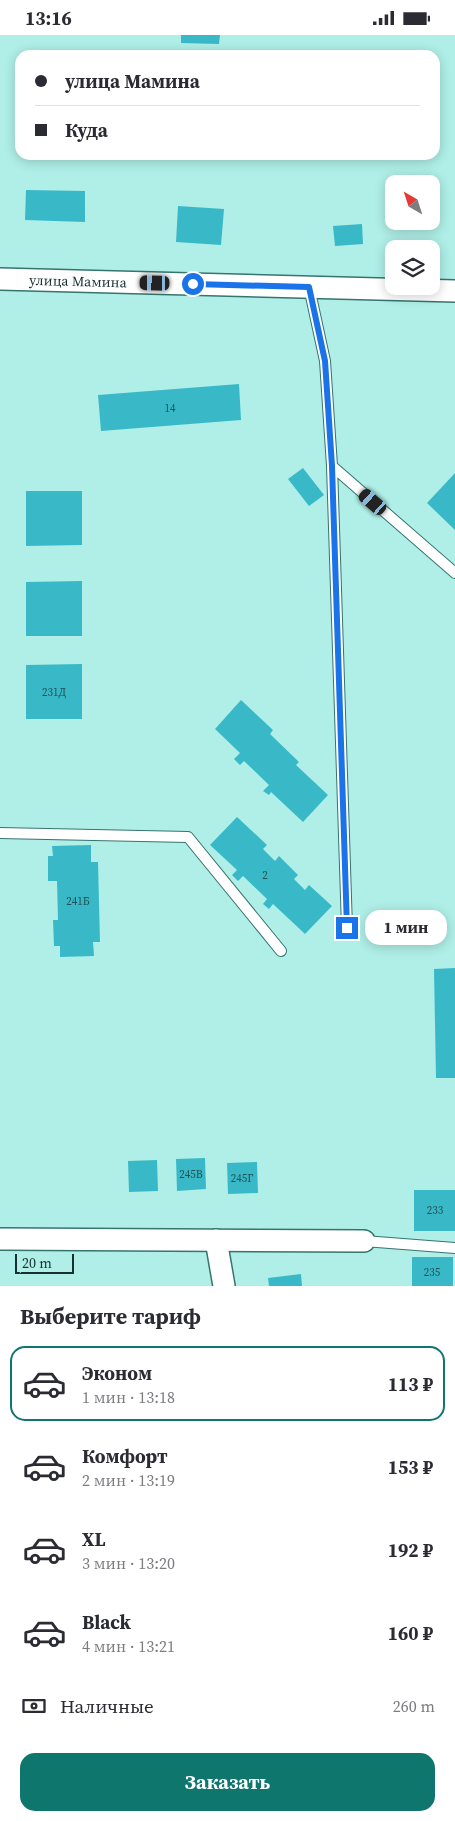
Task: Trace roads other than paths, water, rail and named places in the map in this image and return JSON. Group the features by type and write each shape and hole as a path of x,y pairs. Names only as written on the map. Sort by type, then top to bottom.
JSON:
{"street":[{"name":"улица Мамина","path":"0,279 455,291"},
{"path":"0,1239 364,1241"},
{"path":"216,1240 224,1286"}],"lane":[{"path":"309,287 325,361 332,466 347,928"},
{"path":"332,466 455,573"},
{"path":"0,833 188,837 281,951"},
{"path":"364,1241 455,1248"}]}
